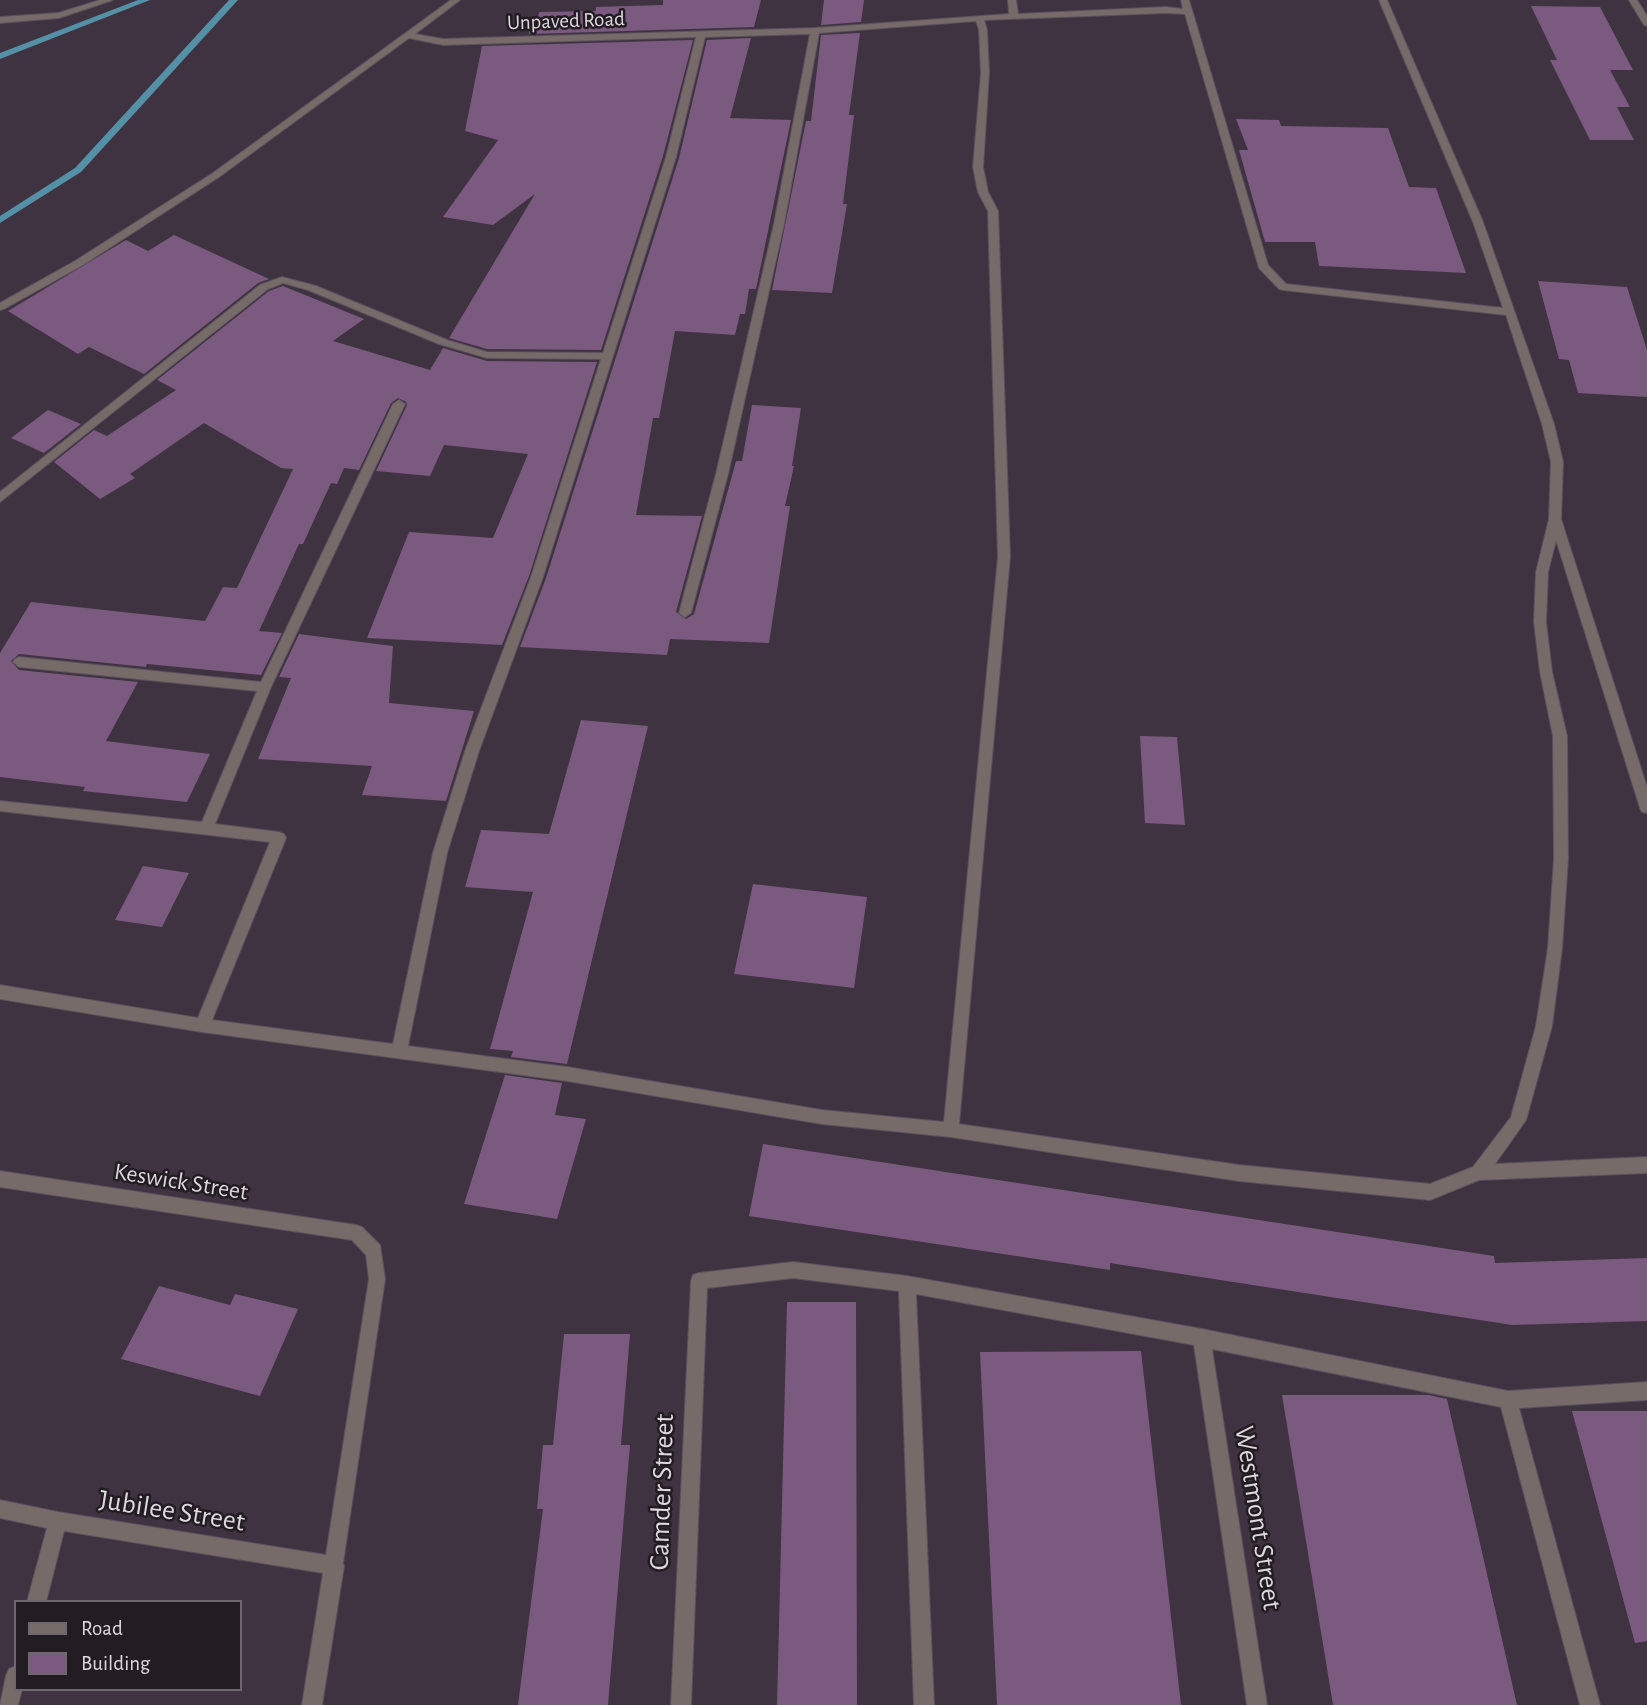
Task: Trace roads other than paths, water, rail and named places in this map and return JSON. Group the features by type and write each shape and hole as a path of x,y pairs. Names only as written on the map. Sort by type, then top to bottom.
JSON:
{"street":[{"path":"0,20 59,15 109,0"},
{"path":"0,307 79,262 216,175 456,0"},
{"path":"1012,0 1014,17"},
{"path":"1185,0 1262,266 1283,287 1510,312"},
{"path":"1383,0 1478,222 1548,424 1557,463 1555,519 1542,572 1540,622 1546,672 1560,736 1562,859 1555,948 1545,1026 1518,1120 1479,1172"},
{"path":"1633,0 1647,23"},
{"name":"Unpaved Road","path":"407,35 443,42 815,31 979,18 1188,12"},
{"path":"951,1130 1003,557 993,211 983,192 978,167 985,73 983,30 979,18"},
{"path":"685,614 722,474 779,224 815,31"},
{"path":"399,1052 440,853 472,751 537,577 671,157 701,34"},
{"path":"0,498 264,287 282,280 302,284 443,342 486,355 607,356"},
{"path":"206,828 265,687 399,404"},
{"path":"1555,519 1647,808"},
{"path":"19,662 265,687"},
{"path":"0,806 279,838 202,1025"},
{"path":"0,992 202,1025 567,1074 822,1117 951,1130 1239,1173 1430,1192 1479,1172 1647,1165"},
{"name":"Keswick Street","path":"0,1179 356,1233 374,1251 377,1279 335,1566"},
{"name":"Camder Street","path":"681,1705 699,1281 793,1270 907,1284"},
{"path":"924,1705 907,1284 1202,1338 1508,1399 1647,1391"},
{"name":"Westmont Street","path":"1202,1338 1257,1705"},
{"path":"1508,1399 1590,1705"},
{"name":"Jubilee Street","path":"0,1509 58,1521 335,1566"},
{"path":"37,1600 58,1521"},
{"path":"312,1705 335,1566"},
{"path":"8,1705 14,1683"}],"waterway":[{"path":"0,56 146,0"},
{"path":"0,220 78,170 234,0"}]}
